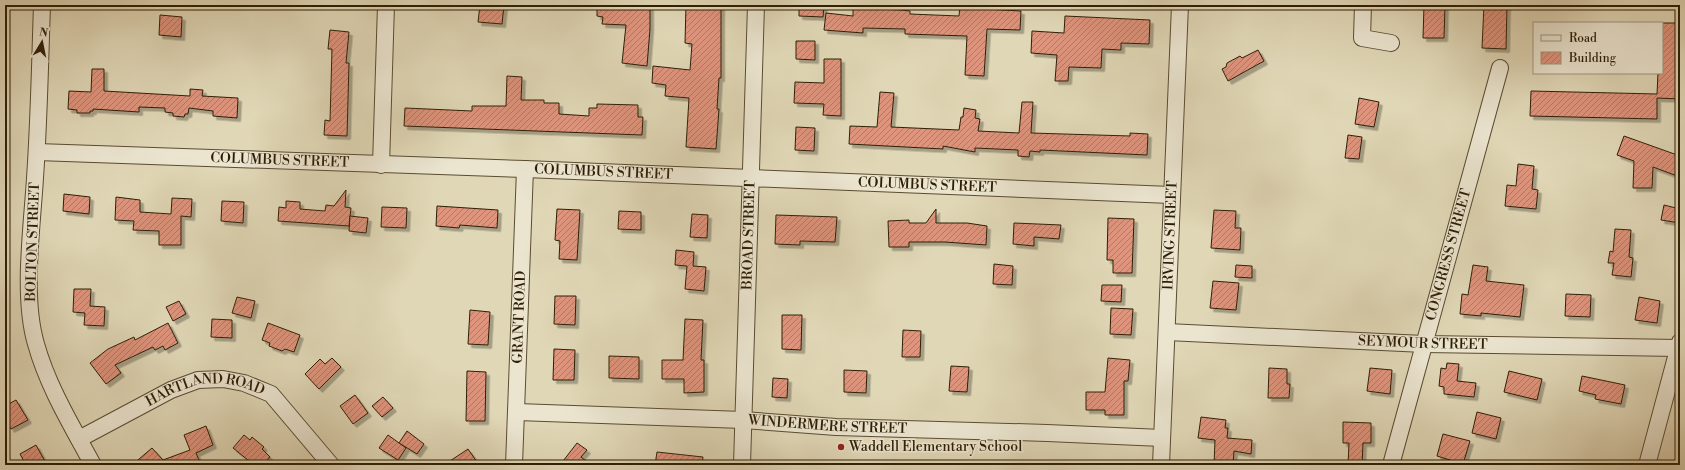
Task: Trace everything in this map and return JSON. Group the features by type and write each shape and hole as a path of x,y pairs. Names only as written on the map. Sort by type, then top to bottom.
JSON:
{"street":[{"name":"BOLTON STREET","path":"42,5 37,152 29,280 30,313 36,343 45,370 58,401 93,465"},
{"path":"381,165 386,5"},
{"name":"BROAD STREET","path":"742,465 756,5"},
{"name":"IRVING STREET","path":"1161,465 1180,5"},
{"path":"1363,5 1362,38 1391,43"},
{"name":"CONGRESS STREET","path":"1391,465 1500,68"},
{"name":"COLUMBUS STREET","path":"37,152 525,169 1171,196"},
{"name":"GRANT ROAD","path":"514,465 525,169"},
{"name":"SEYMOUR STREET","path":"1167,332 1424,344 1679,345"},
{"path":"1647,465 1679,345"},
{"name":"HARTLAND ROAD","path":"79,439 171,390 198,380 223,379 244,383 271,394 331,465"},
{"name":"WINDERMERE STREET","path":"517,412 743,420 836,427 1162,438"}],"water":[{"path":"1285,5 1306,5 1296,10"}],"building":[{"path":"480,5 504,5 502,24 478,22"},
{"path":"597,5 650,5 647,66 622,63 626,25 602,24 603,17 597,16"},
{"path":"686,5 721,5 721,78 719,78 717,109 719,109 716,149 686,147 689,98 665,96 666,85 652,83 653,66 690,70 692,44 685,43"},
{"path":"799,5 824,5 823,17 799,16"},
{"path":"960,5 985,6 985,9 1021,11 1020,30 987,29 984,76 965,75 967,36 905,34 905,29 863,28 863,33 824,30 826,13 853,16 853,8 901,10 910,11 910,14 959,16"},
{"path":"1424,5 1445,5 1444,38 1423,38"},
{"path":"1484,5 1507,5 1506,49 1482,48"},
{"path":"160,15 182,17 181,37 159,35"},
{"path":"1065,16 1150,20 1149,44 1121,43 1121,50 1102,49 1101,68 1069,67 1068,81 1055,81 1057,55 1031,53 1032,31 1064,33"},
{"path":"1663,23 1680,23 1680,99 1657,98 1657,119 1530,116 1531,91 1657,94 1658,74 1663,74"},
{"path":"330,30 349,32 346,63 349,63 347,136 324,135 325,120 330,121 332,49 328,49"},
{"path":"796,41 815,41 815,60 796,59"},
{"path":"1258,50 1264,61 1228,81 1222,69 1226,67 1227,63 1240,56 1242,58"},
{"path":"824,59 841,59 841,116 823,115 824,104 794,103 795,82 824,83"},
{"path":"92,69 104,69 104,91 190,96 190,89 203,90 202,96 238,98 237,118 213,116 213,111 189,108 188,114 185,114 184,117 173,116 173,113 165,112 165,108 139,107 139,112 93,109 90,113 77,113 77,110 68,109 69,91 91,92"},
{"path":"507,76 522,77 521,100 544,100 544,103 559,103 559,114 589,116 589,108 597,108 597,104 638,105 638,117 643,117 642,135 404,126 405,108 472,111 472,106 506,106"},
{"path":"880,92 894,93 891,127 959,130 964,108 976,110 975,118 980,119 978,131 1019,133 1022,102 1033,102 1031,133 1130,136 1130,133 1148,134 1147,155 1040,150 1040,152 1030,151 1029,157 1018,156 1018,150 975,148 975,152 943,146 943,149 849,144 850,126 877,127"},
{"path":"1359,98 1379,102 1374,127 1355,124"},
{"path":"796,127 815,128 814,151 795,150"},
{"path":"1348,135 1362,137 1359,159 1345,158"},
{"path":"1624,136 1680,156 1680,177 1653,167 1652,188 1633,188 1634,161 1617,155"},
{"path":"1518,164 1534,166 1532,189 1538,190 1536,209 1505,206 1507,185 1516,186"},
{"path":"346,190 345,207 351,208 349,226 278,221 279,207 286,208 286,201 300,202 300,209 325,211 326,205 334,206"},
{"path":"64,194 90,197 89,214 63,211"},
{"path":"116,197 140,200 140,212 171,214 172,198 192,199 191,217 181,216 181,245 159,245 159,231 133,230 134,221 115,220"},
{"path":"222,201 244,202 243,223 221,221"},
{"path":"1664,205 1680,209 1680,223 1661,220"},
{"path":"437,206 498,210 497,228 460,225 459,228 436,226"},
{"path":"382,207 407,208 406,228 381,227"},
{"path":"557,209 580,210 577,260 559,259 560,241 555,240"},
{"path":"936,209 936,223 967,223 987,226 986,245 945,242 909,242 909,247 889,247 888,221 909,220 909,223 926,223"},
{"path":"1214,210 1236,211 1235,228 1241,228 1240,250 1211,248"},
{"path":"619,211 641,212 641,230 618,229"},
{"path":"692,214 708,215 707,238 690,237"},
{"path":"776,215 837,217 835,242 800,241 800,245 775,244"},
{"path":"350,216 368,218 366,233 349,231"},
{"path":"1108,218 1134,219 1132,273 1113,273 1113,260 1107,260"},
{"path":"1014,223 1061,225 1059,239 1034,237 1034,246 1013,244"},
{"path":"1615,229 1631,230 1629,257 1633,258 1631,277 1612,275 1614,263 1608,263 1610,251 1613,252"},
{"path":"676,250 694,252 693,266 706,267 704,291 685,289 687,266 675,265"},
{"path":"994,264 1013,266 1012,285 993,284"},
{"path":"1236,265 1252,266 1252,278 1235,277"},
{"path":"1473,265 1488,267 1486,281 1524,285 1520,317 1481,313 1481,316 1460,314 1462,294 1468,295"},
{"path":"1213,281 1239,283 1236,310 1210,308"},
{"path":"1102,285 1122,285 1121,302 1101,301"},
{"path":"74,289 91,289 90,306 105,307 104,326 84,325 85,313 73,312"},
{"path":"1566,294 1591,295 1590,317 1565,316"},
{"path":"555,296 576,296 575,325 554,324"},
{"path":"237,297 255,301 251,318 232,313"},
{"path":"1639,297 1660,301 1657,323 1635,320"},
{"path":"179,301 186,314 173,321 166,307"},
{"path":"1111,308 1133,309 1131,335 1110,334"},
{"path":"470,310 490,312 488,345 468,344"},
{"path":"782,315 802,315 801,350 782,349"},
{"path":"212,319 232,320 232,338 211,337"},
{"path":"685,319 703,320 701,360 704,360 704,392 684,393 684,379 662,379 662,360 683,360"},
{"path":"168,323 178,343 165,350 163,346 155,350 153,347 115,365 121,373 106,384 90,363 108,349 134,337 135,340"},
{"path":"268,323 300,335 294,352 285,349 282,351 269,346 270,343 262,340"},
{"path":"903,330 921,331 920,357 902,357"},
{"path":"554,349 575,350 574,380 553,380"},
{"path":"609,356 639,357 639,379 609,378"},
{"path":"332,358 341,367 319,389 305,374 320,359 325,364"},
{"path":"1108,358 1130,360 1128,381 1124,381 1124,415 1105,415 1105,410 1086,410 1086,392 1105,392"},
{"path":"1447,363 1459,364 1457,381 1476,383 1474,397 1444,394 1444,387 1439,386 1441,368 1446,369"},
{"path":"951,366 969,367 967,392 949,391"},
{"path":"1269,368 1287,369 1287,384 1290,384 1289,398 1268,398"},
{"path":"1370,368 1392,370 1390,394 1367,391"},
{"path":"844,370 867,371 866,393 844,392"},
{"path":"467,371 486,372 485,421 466,421"},
{"path":"1509,371 1542,379 1537,400 1504,392"},
{"path":"1582,376 1625,385 1621,404 1595,399 1596,395 1579,391"},
{"path":"773,378 788,379 787,398 772,397"},
{"path":"355,395 368,413 353,424 340,406"},
{"path":"383,397 393,408 382,417 372,406"},
{"path":"16,400 28,420 11,429 5,419 5,406"},
{"path":"1477,412 1501,418 1496,439 1472,433"},
{"path":"1201,417 1226,420 1225,428 1228,428 1227,438 1252,440 1251,454 1234,451 1233,465 1214,465 1215,440 1198,438"},
{"path":"1343,422 1371,423 1371,443 1363,443 1362,465 1348,465 1349,443 1343,443"},
{"path":"206,426 213,445 196,453 201,465 132,465 152,448 163,460 190,450 184,435"},
{"path":"407,431 424,444 417,454 399,443"},
{"path":"1443,434 1470,441 1463,464 1437,456"},
{"path":"244,435 250,440 252,437 264,447 262,449 270,457 263,465 254,465 233,448"},
{"path":"388,435 406,448 398,460 379,448"},
{"path":"577,443 587,450 581,457 591,465 560,465"},
{"path":"36,445 47,465 26,465 20,454"},
{"path":"468,449 479,465 444,465"},
{"path":"657,452 703,457 702,465 655,465"}],"place":[{"name":"Waddell Elementary School","path":"841,447"}]}
